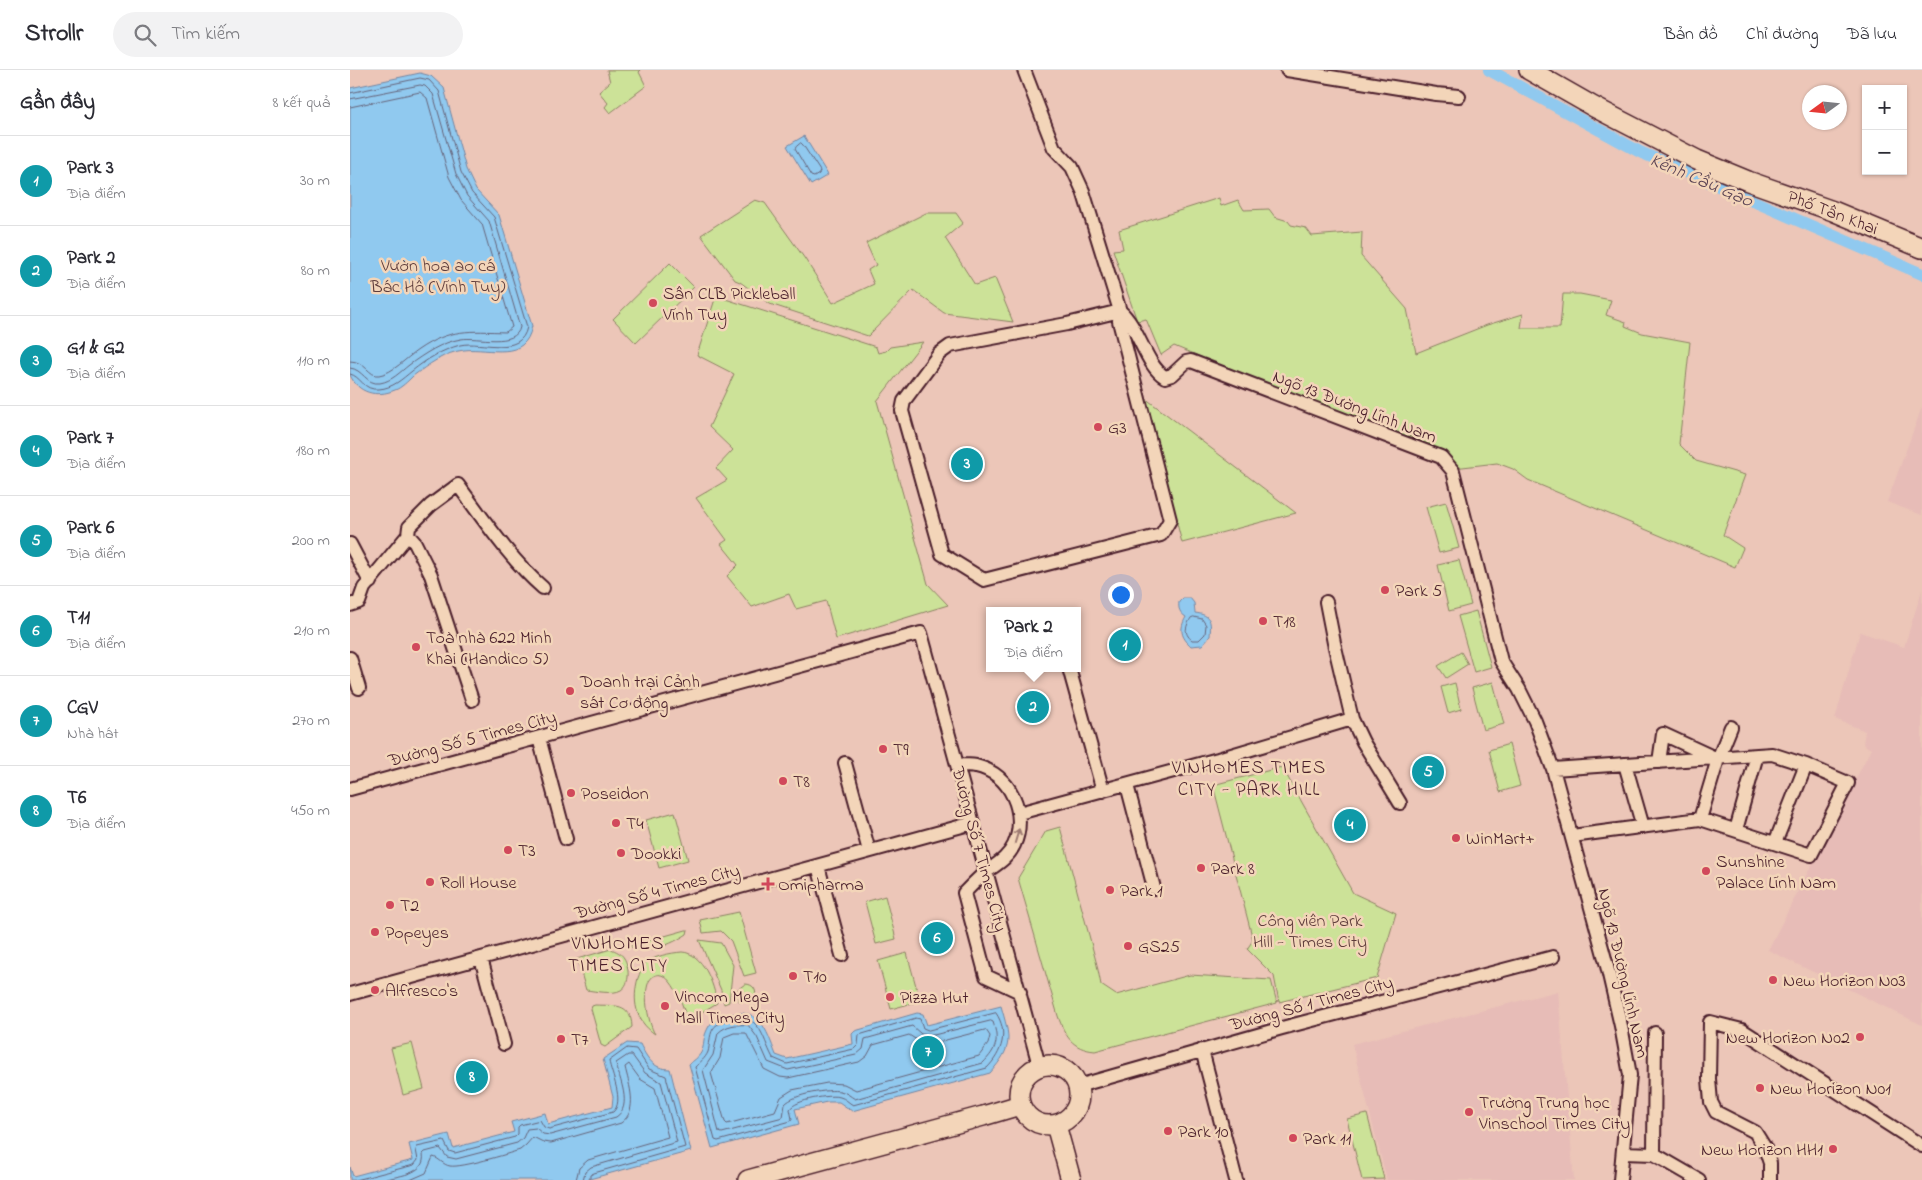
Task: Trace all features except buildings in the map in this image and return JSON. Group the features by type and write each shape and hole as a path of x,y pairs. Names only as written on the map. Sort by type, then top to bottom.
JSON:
{"street":[{"path":"1024,70 1054,148 1072,166 1083,192 1120,311 1119,320 1170,520 1161,535 984,580 942,554 902,412 904,401 939,354 950,346 1067,324 1120,311"},
{"path":"1287,70 1459,96"},
{"name":"Phố Tân Khai","path":"1529,70 1594,107 1697,160 1748,181 1833,211 1922,248"},
{"name":"Ngõ 13 Đường Lĩnh Nam","path":"1120,311 1129,318 1150,359 1161,375 1165,377 1172,375 1186,362 1191,361 1441,457 1454,471 1501,661 1519,689 1535,720 1572,836 1607,966 1630,1075 1620,1180"},
{"path":"350,605 359,602 364,588 408,535 409,527 458,484 494,533 530,576 543,588"},
{"path":"408,535 415,543 431,575 472,700"},
{"path":"350,544 370,582"},
{"path":"1326,602 1352,719 1363,742 1400,803"},
{"name":"Đường Số 5 Times City","path":"350,789 921,633"},
{"name":"Đường Số 7 Times City","path":"921,633 1039,1065"},
{"path":"350,658 359,688"},
{"path":"1070,672 1102,791"},
{"path":"1019,813 1127,785 1352,719"},
{"path":"1700,820 1718,758 1731,727"},
{"path":"1659,762 1662,734 1718,758"},
{"path":"538,738 566,838"},
{"path":"1552,769 1772,754 1806,765 1848,783 1811,855 1700,820 1572,836"},
{"path":"1736,830 1757,755"},
{"path":"845,763 869,851"},
{"path":"1625,764 1643,827"},
{"path":"957,765 977,766 996,774 1010,790 1019,813 1019,828 1014,846 1002,862 986,872 964,893 986,976 1020,992"},
{"path":"1775,843 1806,765"},
{"path":"1127,785 1154,888"},
{"name":"Đường Số 4 Times City","path":"350,994 973,823"},
{"path":"818,866 842,955"},
{"name":"Đường Số 1 Times City","path":"1078,1086 1202,1050 1553,956"},
{"path":"481,958 504,1044"},
{"path":"1770,1180 1770,1163 1765,1148 1754,1132 1716,1112 1710,1102 1710,1022 1742,1030 1922,1146"},
{"path":"1654,1154 1655,1033"},
{"path":"1202,1050 1236,1180"},
{"path":"1051,1064 1063,1067 1072,1075 1078,1086 1079,1098 1075,1110 1067,1119 1056,1125 1044,1125 1034,1121 1025,1114 1020,1105 1018,1094 1024,1076 1031,1069 1039,1065 1051,1064"},
{"path":"748,1180 1020,1105"},
{"path":"1056,1125 1072,1180"},
{"path":"1623,1153 1654,1154 1699,1180"}],"shaded area":[{"path":"1922,407 1922,515 1887,502"},
{"path":"1922,590 1922,1025 1768,950 1871,749 1863,744 1865,731 1835,719 1860,632 1904,647"},
{"name":"Trường Trung học Vinschool Times City","path":"1558,991 1574,1180 1387,1180 1352,1044"}],"green space":[{"path":"607,70 641,70 639,72 646,86 610,113 605,107 608,103 599,92 610,82"},
{"path":"1219,198 1221,206 1238,200 1244,210 1269,209 1275,217 1288,221 1291,225 1306,228 1312,236 1362,232 1361,256 1407,309 1416,353 1487,325 1523,314 1521,328 1560,328 1563,294 1580,294 1611,300 1606,315 1626,322 1625,326 1642,333 1690,342 1679,444 1696,461 1745,475 1723,535 1743,548 1735,567 1528,480 1513,469 1497,463 1454,468 1442,456 1174,346 1161,355 1146,319 1137,321 1113,250 1123,249 1119,230"},
{"path":"755,200 765,203 805,259 833,303 874,284 868,270 876,265 866,243 926,213 956,213 963,223 945,238 975,285 995,278 1013,322 944,313 913,290 868,336 770,304 735,280 701,235"},
{"name":"Sân CLB Pickleball Vĩnh Tuy","path":"670,263 694,287 636,343 613,319"},
{"path":"716,296 876,347 878,353 886,351 890,347 923,342 877,401 928,584 948,605 836,639 826,601 796,609 789,594 752,607 727,576 738,565 721,544 727,540 696,498 727,480 716,468 733,450 709,427 734,374 697,355"},
{"path":"1145,398 1296,513 1182,543"},
{"path":"1446,502 1459,548 1439,553 1426,507"},
{"path":"1459,560 1471,605 1449,611 1438,565"},
{"path":"1476,611 1491,667 1474,672 1458,616"},
{"path":"1461,652 1468,664 1446,678 1438,666"},
{"path":"1493,682 1504,724 1483,730 1472,688"},
{"path":"1455,683 1461,709 1448,713 1441,687"},
{"path":"1509,744 1520,786 1500,792 1489,750"},
{"name":"Công viên Park Hill - Times City","path":"1282,767 1353,893 1396,913 1377,978 1279,1002 1274,976 1247,949 1253,940 1213,785"},
{"path":"675,812 688,860 659,868 646,820"},
{"path":"1060,827 1101,985 1116,995 1190,975 1271,980 1277,1003 1095,1051 1080,1048 1070,1040 1058,1016 1018,878 1046,831"},
{"path":"885,896 896,939 876,944 865,902"},
{"path":"739,912 756,973 744,976 731,941 721,931 703,933 700,920"},
{"path":"688,930 687,934 659,948 643,950 629,946"},
{"path":"699,940 721,943 733,965 729,1002 724,1004 721,990"},
{"path":"611,949 620,953 626,961 628,979 626,984 621,990 613,992 586,990 577,959"},
{"path":"682,952 696,958 702,964 710,979 717,1003 702,1012 687,1025 684,1011 673,985 662,975 656,975 651,979 646,993 646,1003 655,1034 648,1029 639,1016 635,1002 638,978 643,965 648,961 662,955"},
{"path":"907,953 920,1001 891,1009 878,961"},
{"path":"745,984 751,985 754,989 756,994 754,1000 739,1001 737,990"},
{"path":"595,1005 620,1007 625,1009 631,1019 632,1027 605,1047 601,1045 591,1009"},
{"path":"412,1043 424,1089 403,1095 391,1048"},
{"path":"1367,1114 1384,1179 1362,1180 1347,1119"}],"water":[{"name":"Vườn hoa ao cá Bác Hồ (Vĩnh Tuy)","path":"420,73 431,76 444,88 466,169 476,190 499,215 532,326 528,338 522,345 514,349 505,351 464,350 450,353 413,376 397,389 375,394 363,390 353,381 350,375 350,88"},
{"path":"804,136 828,175 811,185 787,146"},
{"path":"1183,598 1190,598 1194,603 1195,613 1205,615 1209,620 1210,636 1202,645 1191,646 1183,636 1182,625 1186,617 1180,611 1179,602"},
{"path":"1001,1006 1008,1041 1003,1056 990,1073 852,1111 839,1102 827,1102 795,1109 799,1124 712,1148 689,1064 700,1055 708,1028 711,1023 719,1018 738,1013 754,1017 765,1029 776,1055 787,1059 853,1044 852,1034 855,1031 917,1013 923,1014 927,1025"},
{"path":"627,1043 640,1044 651,1062 664,1069 670,1069 691,1151 586,1180 350,1180 350,1167 353,1176 413,1160 409,1144 449,1134 453,1148 514,1132 511,1122 545,1113 548,1124 612,1107 613,1097 603,1059"}],"waterway":[{"name":"Kênh Cầu Gạo","path":"1489,70 1640,152 1922,274"}],"place":[{"name":"Sân CLB Pickleball Vĩnh Tuy","path":"653,303"},
{"name":"G3","path":"1098,427"},
{"name":"G1 & G2","path":"967,464"},
{"name":"Park 5","path":"1385,590"},
{"name":"T18","path":"1263,621"},
{"name":"Park 3","path":"1125,645"},
{"name":"Toà nhà 622 Minh Khai (Handico 5)","path":"416,647"},
{"name":"Doanh trại Cảnh sát Cơ động","path":"570,691"},
{"name":"Park 2","path":"1033,707"},
{"name":"T9","path":"883,749"},
{"name":"Park 6","path":"1428,772"},
{"name":"T8","path":"783,781"},
{"name":"Poseidon","path":"571,793"},
{"name":"T4","path":"616,823"},
{"name":"Park 7","path":"1350,825"},
{"name":"WinMart+","path":"1456,838"},
{"name":"T3","path":"508,850"},
{"name":"Dookki","path":"621,853"},
{"name":"Park 8","path":"1201,868"},
{"name":"Sunshine Palace Lĩnh Nam","path":"1706,871"},
{"name":"Roll House","path":"430,882"},
{"name":"Omipharma","path":"768,884"},
{"name":"Park 1","path":"1110,890"},
{"name":"T2","path":"390,905"},
{"name":"Popeyes","path":"375,932"},
{"name":"T11","path":"937,938"},
{"name":"GS25","path":"1128,946"},
{"name":"T10","path":"793,976"},
{"name":"New Horizon N03","path":"1773,980"},
{"name":"Alfresco's","path":"375,990"},
{"name":"Pizza Hut","path":"890,997"},
{"name":"Vincom Mega Mall Times City","path":"665,1006"},
{"name":"New Horizon N02","path":"1860,1037"},
{"name":"T7","path":"561,1039"},
{"name":"CGV","path":"928,1052"},
{"name":"T6","path":"472,1077"},
{"name":"New Horizon N01","path":"1760,1088"},
{"name":"Trường Trung học Vinschool Times City","path":"1469,1112"},
{"name":"Park 10","path":"1168,1131"},
{"name":"Park 11","path":"1293,1138"},
{"name":"New Horizon HH1","path":"1833,1149"}],"district":[{"name":"VINHOMES TIMES CITY - PARK HILL","path":"1249,777"},
{"name":"VINHOMES TIMES CITY","path":"618,953"}]}
